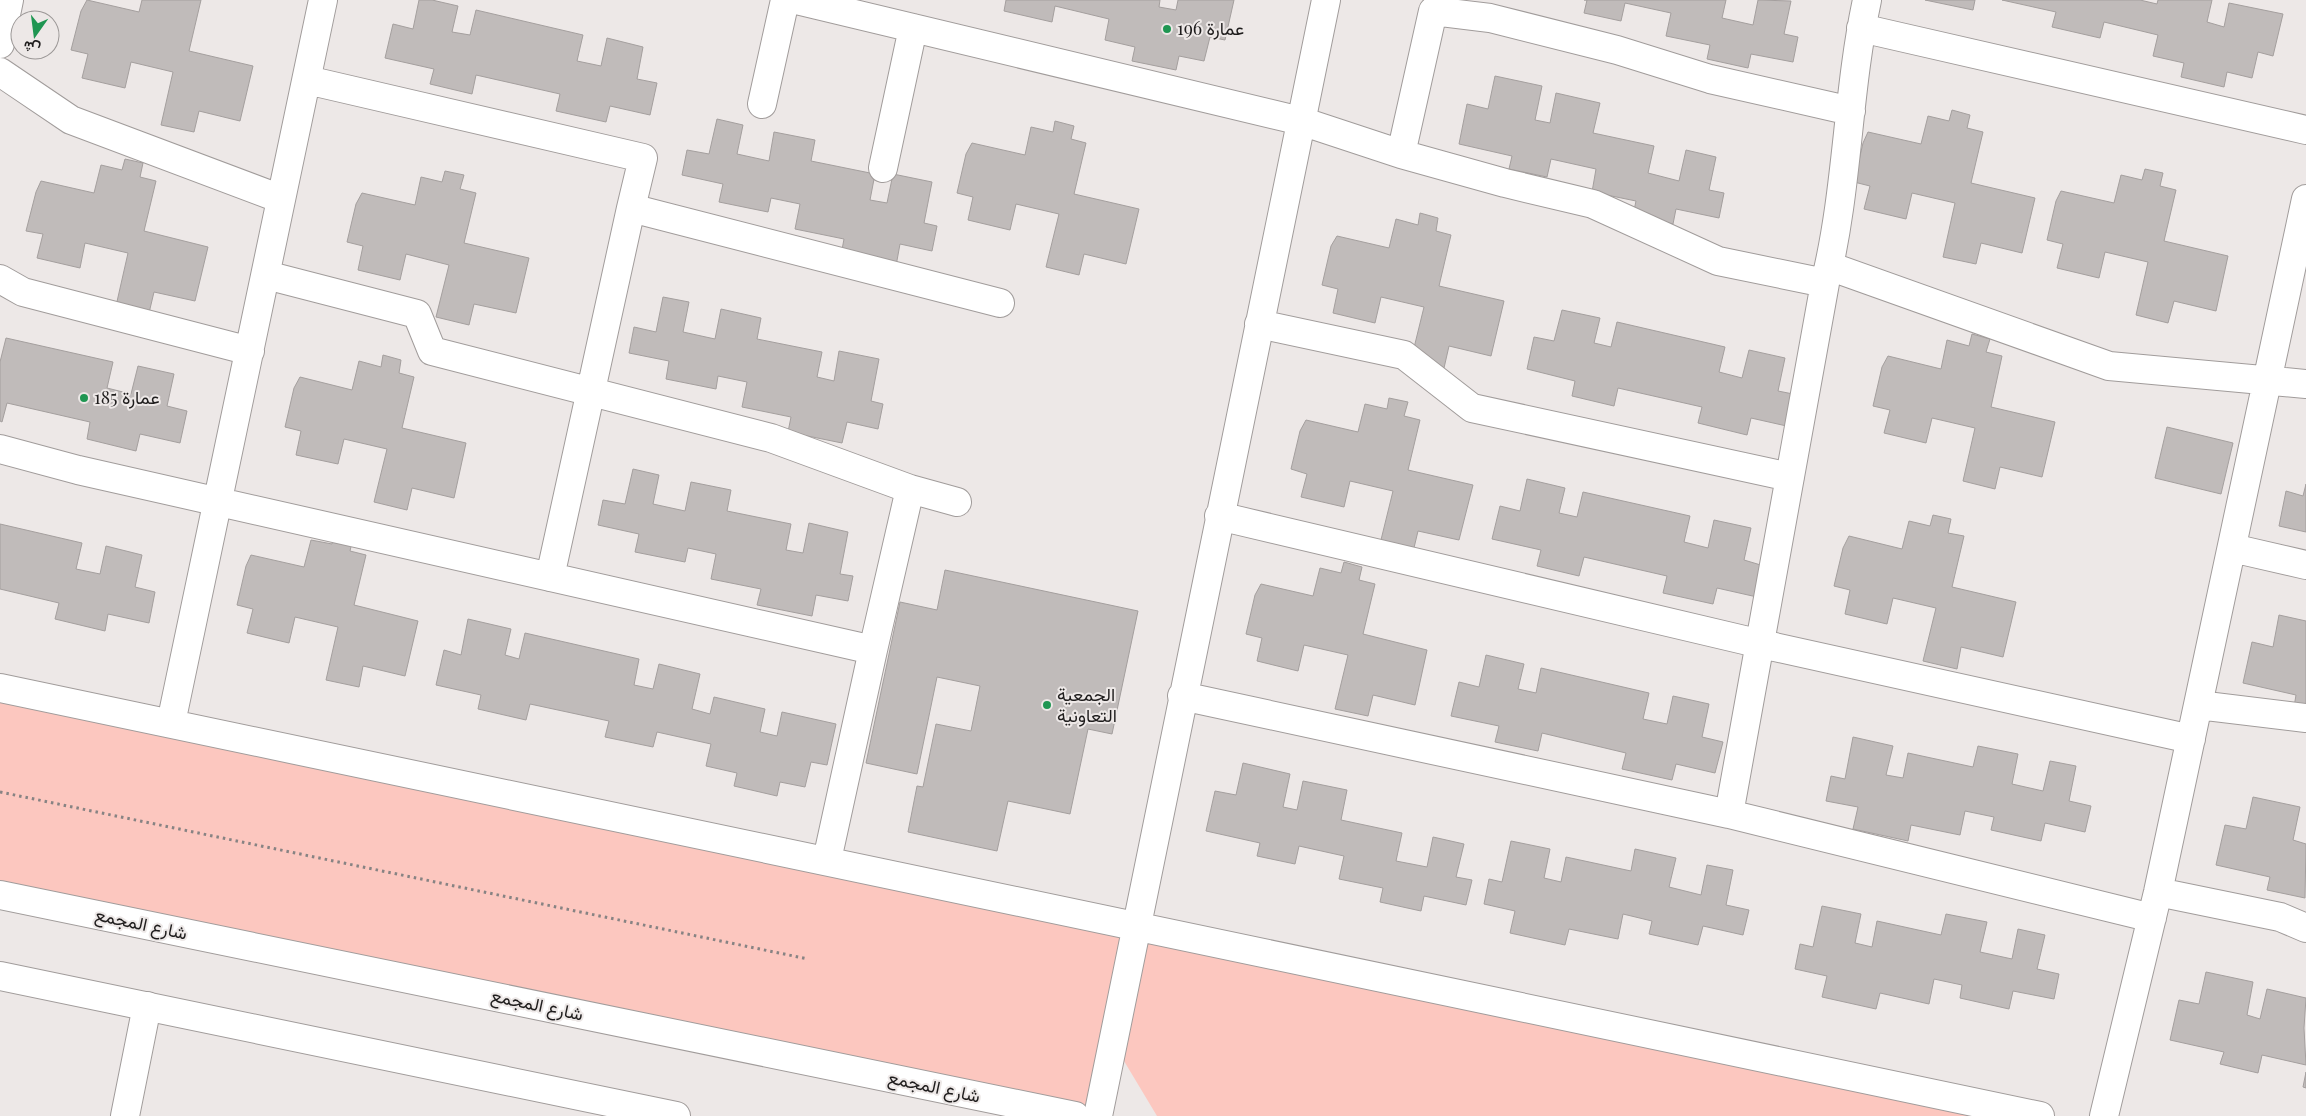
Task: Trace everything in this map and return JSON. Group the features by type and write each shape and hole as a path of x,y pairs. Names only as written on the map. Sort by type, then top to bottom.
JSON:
{"street":[{"path":"0,44 9,0"},
{"path":"171,723 323,0"},
{"path":"762,104 785,0"},
{"path":"796,0 1301,121 1401,154 1505,183 1593,204 1718,261 1827,274 2109,366 2269,379 2306,384"},
{"path":"1098,1116 1135,926 1326,0"},
{"path":"1729,814 1827,274 1861,28 1867,0"},
{"path":"1401,154 1434,6 1617,50 1710,79 1851,111"},
{"path":"884,168 913,28"},
{"path":"1861,28 2306,130"},
{"path":"0,72 71,120 281,199"},
{"path":"307,80 643,158 550,578"},
{"path":"2104,1116 2158,892 2306,199"},
{"path":"631,208 1000,303"},
{"path":"266,275 417,314 432,351 771,438 910,489 957,502"},
{"path":"0,279 23,292 250,351"},
{"path":"1259,324 1404,355 1472,408 1790,477"},
{"path":"0,448 78,470 873,650"},
{"path":"827,860 910,489"},
{"path":"1220,516 1761,644 2191,739"},
{"path":"2232,548 2306,565"},
{"path":"0,688 2040,1116"},
{"path":"1182,696 1729,814 2152,918"},
{"path":"2198,704 2306,718"},
{"path":"2158,892 2280,917 2306,928"},
{"name":"شارع المجمع","path":"0,895 1075,1116"},
{"path":"0,976 676,1116"},
{"path":"124,1116 148,1006"}],"path":[{"path":"0,792 808,959"}],"shaded area":[{"path":"0,689 2028,1116 1157,1116 1118,1051 1098,1116 0,885"}],"building":[{"path":"87,0 139,12 142,0 201,0 189,51 253,66 240,121 199,111 194,132 161,125 173,72 131,62 125,88 82,78 88,54 71,50 81,11"},
{"path":"419,0 432,0 458,6 452,32 470,35 476,10 583,35 577,61 601,66 607,38 643,47 637,79 657,83 650,115 610,106 606,122 556,111 560,94 476,75 472,94 430,84 434,69 385,58 393,24 413,29"},
{"name":"عمارة 196","path":"1006,0 1160,0 1159,7 1176,10 1178,0 1234,0 1225,40 1210,37 1204,61 1179,56 1176,70 1132,61 1135,47 1105,40 1109,19 1055,6 1052,22 1004,11"},
{"path":"1587,0 1726,0 1722,18 1753,25 1758,0 1791,1 1784,34 1798,37 1793,62 1751,54 1748,68 1707,59 1710,45 1666,36 1671,13 1625,3 1621,21 1584,13"},
{"path":"1925,0 1975,0 1973,10"},
{"path":"2002,0 2140,0 2157,4 2158,0 2212,0 2207,22 2224,27 2229,3 2283,14 2273,56 2258,52 2252,78 2227,72 2224,87 2181,77 2184,63 2153,56 2158,35 2104,22 2100,38 2052,27 2056,12"},
{"path":"1495,76 1542,86 1535,120 1550,123 1556,93 1600,103 1593,133 1654,146 1648,173 1679,181 1686,150 1716,157 1709,190 1724,193 1719,218 1676,209 1673,224 1633,215 1636,201 1592,192 1596,169 1551,159 1547,177 1509,169 1512,156 1459,144 1467,104 1488,109"},
{"path":"1952,110 1970,115 1967,128 1983,132 1971,183 2035,198 2022,253 1981,243 1976,264 1943,257 1955,203 1912,193 1906,219 1864,209 1870,186 1854,182 1863,143 1868,132 1921,144 1928,116 1949,121"},
{"path":"717,119 743,125 737,154 769,161 774,132 815,140 811,161 875,174 870,200 887,203 893,174 932,182 924,223 937,226 932,251 900,244 896,266 841,255 844,239 795,229 800,204 771,198 768,212 719,202 723,184 682,175 687,150 709,154"},
{"path":"1055,121 1074,126 1071,139 1086,143 1074,194 1139,209 1126,264 1084,254 1079,275 1046,267 1059,214 1016,204 1010,230 968,220 973,197 957,193 966,154 972,143 1025,155 1031,127 1053,132"},
{"path":"125,159 143,163 140,177 156,181 144,231 208,247 195,301 154,292 149,313 116,306 128,253 85,243 80,268 37,258 43,234 26,231 36,192 41,181 94,193 101,165 122,170"},
{"path":"2145,169 2163,173 2160,186 2176,190 2164,241 2228,256 2216,311 2174,301 2168,323 2136,315 2148,262 2105,252 2099,278 2057,268 2063,244 2047,240 2056,201 2061,191 2114,203 2121,175 2142,180"},
{"path":"445,171 464,175 460,189 476,193 464,243 529,258 516,313 474,304 469,325 436,317 449,265 406,254 400,280 358,270 363,246 347,242 356,204 362,193 415,205 421,177 442,182"},
{"path":"1420,213 1438,218 1436,231 1451,235 1439,286 1504,301 1491,356 1449,346 1444,368 1411,360 1424,307 1381,297 1375,323 1333,313 1338,289 1322,285 1331,246 1337,236 1389,248 1396,219 1418,225"},
{"path":"663,297 689,302 683,332 715,339 721,309 761,318 757,339 822,352 817,377 834,381 839,351 879,359 871,401 883,404 878,429 847,422 842,443 788,432 791,417 742,407 747,382 718,376 716,389 666,379 669,361 629,353 634,327 656,332"},
{"path":"1562,310 1600,318 1594,343 1611,347 1617,322 1725,347 1719,372 1742,378 1749,350 1785,358 1778,391 1798,395 1791,427 1751,418 1747,435 1698,423 1702,407 1618,388 1614,406 1572,396 1575,381 1527,369 1534,337 1554,341"},
{"path":"1972,334 1990,339 1986,352 2002,356 1991,407 2055,422 2042,477 2000,467 1995,489 1963,481 1975,428 1932,418 1926,443 1884,433 1890,410 1873,406 1882,367 1888,356 1941,369 1947,340 1969,346"},
{"name":"عمارة 185","path":"6,338 113,362 107,388 131,394 138,366 174,374 167,406 187,411 180,443 140,434 136,451 87,439 90,422 7,403 2,422 0,421 0,362"},
{"path":"383,355 401,360 399,373 414,377 402,428 466,443 454,498 412,488 407,510 374,502 387,449 344,439 338,464 296,455 301,431 285,427 294,388 300,377 352,390 359,361 381,367"},
{"path":"1389,398 1408,402 1404,416 1420,420 1408,470 1473,485 1459,540 1418,531 1413,552 1380,544 1393,491 1350,481 1344,507 1301,497 1307,474 1291,469 1300,431 1306,420 1358,432 1365,404 1387,409"},
{"path":"2167,427 2233,443 2221,494 2155,478"},
{"path":"633,469 659,475 653,504 685,511 691,482 731,490 727,511 791,524 786,550 803,553 809,523 848,532 840,574 853,576 848,601 816,595 812,616 757,605 761,589 711,579 716,554 688,548 685,562 635,552 639,534 598,525 603,500 625,504"},
{"path":"1527,479 1565,488 1559,513 1577,517 1583,492 1690,516 1684,542 1708,548 1714,520 1751,528 1744,560 1764,566 1757,597 1717,588 1713,604 1663,593 1667,576 1584,557 1579,576 1537,566 1541,550 1492,539 1500,506 1520,511"},
{"path":"2306,484 2306,532 2279,526 2286,491 2303,496"},
{"path":"1933,515 1951,519 1948,533 1964,536 1952,587 2016,602 2003,657 1961,647 1957,669 1923,661 1936,608 1893,598 1887,624 1845,614 1850,590 1834,586 1843,548 1849,536 1902,549 1909,521 1930,526"},
{"path":"0,524 82,543 76,569 100,574 106,546 142,555 135,587 155,592 149,623 108,614 105,631 55,619 59,603 0,589"},
{"path":"335,533 353,538 350,551 366,555 354,605 418,621 405,676 363,666 359,687 326,680 338,627 295,617 289,643 247,633 253,609 237,605 246,566 251,555 304,567 311,540 332,544"},
{"path":"1344,562 1362,567 1359,580 1375,584 1363,634 1427,650 1415,705 1373,695 1368,716 1335,709 1348,655 1304,645 1298,671 1257,661 1262,638 1246,634 1255,595 1261,584 1313,596 1320,568 1341,573"},
{"name":"الجمعية التعاونية","path":"945,570 1138,611 1112,734 1088,729 1070,814 1008,801 997,851 908,832 917,786 923,787 936,724 971,731 980,686 937,677 917,774 866,763 900,602 937,610"},
{"path":"2279,615 2306,621 2306,710 2294,707 2296,695 2243,683 2252,642 2273,647"},
{"path":"468,619 511,629 505,655 519,659 525,633 639,659 634,685 653,689 659,664 700,674 692,709 710,714 714,697 765,709 760,732 777,736 782,712 836,724 827,765 811,762 805,787 780,782 777,796 734,786 737,773 706,766 711,744 657,732 653,747 605,737 609,721 530,704 526,720 478,709 481,695 436,685 444,650 461,655"},
{"path":"1486,655 1524,664 1518,689 1536,693 1541,668 1649,693 1643,719 1667,724 1673,696 1709,704 1702,737 1723,742 1715,773 1676,764 1672,780 1622,769 1626,753 1542,733 1538,751 1495,742 1499,726 1451,716 1459,682 1479,687"},
{"path":"1853,737 1893,746 1886,775 1903,778 1908,753 1973,767 1978,746 2018,754 2012,784 2043,791 2050,761 2076,766 2069,801 2091,806 2085,832 2045,823 2041,841 1991,830 1994,817 1965,811 1960,835 1911,825 1908,841 1853,829 1858,807 1826,801 1831,776 1845,779"},
{"path":"1243,763 1290,774 1283,807 1297,810 1303,781 1347,790 1341,820 1402,833 1396,861 1427,867 1433,837 1464,844 1456,877 1472,880 1466,905 1424,896 1421,911 1380,902 1383,888 1339,879 1344,856 1299,846 1295,864 1257,856 1260,843 1206,831 1215,791 1236,795"},
{"path":"2253,797 2300,807 2293,840 2306,844 2305,898 2267,890 2270,877 2216,865 2225,825 2246,829"},
{"path":"1511,841 1550,849 1544,878 1561,882 1566,857 1631,871 1635,849 1676,858 1669,887 1701,895 1707,865 1733,870 1726,905 1749,910 1743,935 1703,926 1698,945 1649,934 1652,921 1623,914 1618,939 1569,929 1565,945 1510,933 1515,911 1484,904 1489,879 1502,882"},
{"path":"1822,906 1861,914 1855,943 1872,947 1877,921 1941,935 1946,914 1987,922 1980,952 2012,959 2018,929 2045,935 2037,969 2059,974 2054,999 2013,991 2009,1009 1960,998 1962,985 1934,979 1929,1004 1880,993 1876,1009 1822,997 1827,976 1795,969 1800,944 1813,947"},
{"path":"2206,972 2253,982 2247,1015 2260,1019 2267,989 2306,998 2304,1028 2306,1065 2262,1055 2258,1073 2220,1064 2224,1052 2170,1040 2179,1000 2199,1004"},
{"path":"2306,1072 2306,1088 2303,1087"}],"place":[{"name":"عمارة 196","path":"1167,29"},
{"name":"عمارة 185","path":"84,398"},
{"name":"الجمعية التعاونية","path":"1047,705"}]}
